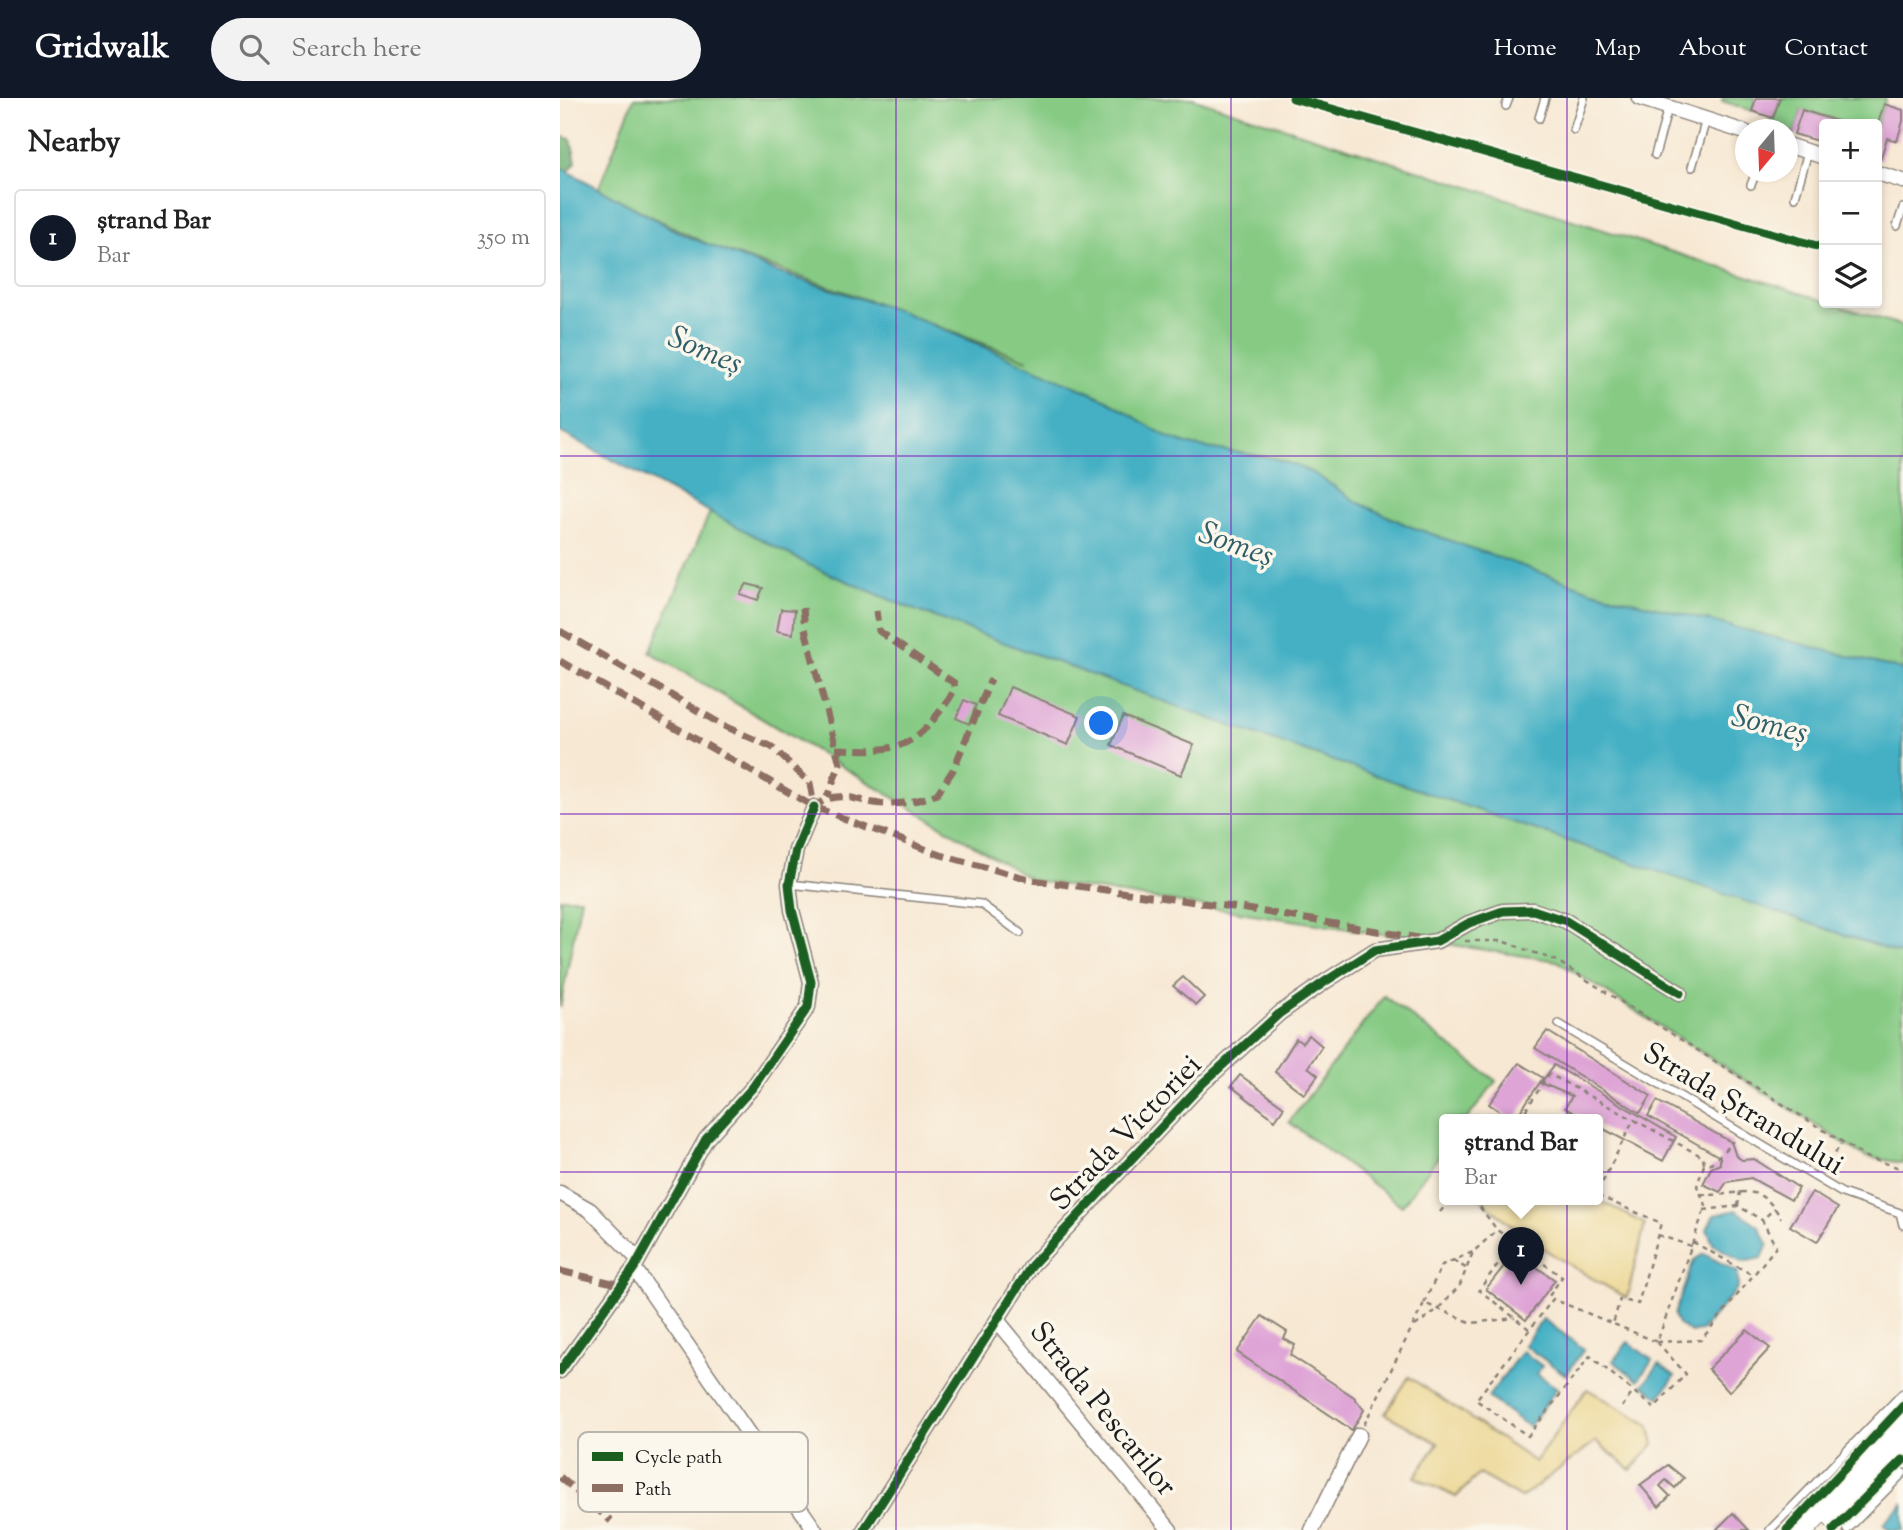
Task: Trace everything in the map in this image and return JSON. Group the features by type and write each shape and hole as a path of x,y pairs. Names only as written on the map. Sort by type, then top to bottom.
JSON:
{"main road":[{"path":"1802,1530 1903,1425"},
{"path":"1823,1530 1903,1449"}],"street":[{"path":"1639,98 1735,129"},
{"path":"1798,148 1819,155"},
{"path":"1882,175 1903,181"},
{"path":"560,1371 636,1263 706,1139 753,1087 808,1007 811,982 792,910 789,884 796,850 814,807"},
{"name":"Strada Victoriei","path":"864,1530 1032,1265 1203,1083 1280,1013 1375,950 1437,941 1469,923 1503,911 1533,910 1566,921 1679,993"},
{"path":"560,1193 590,1210 636,1263 749,1432"},
{"name":"Strada Pescarilor","path":"997,1320 1170,1530"},
{"path":"1312,1530 1359,1434"},
{"path":"803,1512 815,1530"}],"lane":[{"path":"1539,118 1545,98"},
{"path":"1574,130 1584,98"},
{"path":"1655,155 1668,107"},
{"path":"1692,167 1706,119"},
{"path":"1795,197 1809,152"},
{"path":"1897,226 1903,208"},
{"path":"789,884 981,904 1020,933"},
{"name":"Strada Ștrandului","path":"1559,1024 1818,1179 1860,1201 1900,1213 1903,1225"},
{"path":"1770,1530 1903,1393"},
{"path":"1847,1530 1903,1473"}],"path":[{"path":"1437,941 1502,941 1558,961 1866,1157 1903,1169"},
{"path":"1523,1114 1549,1074 1713,1162"},
{"path":"1603,1183 1634,1119"},
{"path":"1704,1165 1713,1162 1741,1133"},
{"path":"1818,1179 1842,1142"},
{"path":"1657,1342 1706,1205 1697,1185 1704,1165 1703,1157"},
{"path":"1701,1194 1718,1196 1751,1190 1771,1200 1781,1218"},
{"path":"1738,1206 1740,1191"},
{"path":"1603,1195 1661,1223 1638,1304 1620,1299 1613,1324"},
{"path":"1440,1212 1446,1205"},
{"path":"1478,1205 1497,1230 1562,1277 1549,1296 1657,1342 1701,1340 1776,1247 1762,1220 1738,1206 1704,1210"},
{"path":"1762,1220 1775,1208"},
{"path":"1359,1434 1414,1326 1441,1265 1473,1252 1497,1230"},
{"path":"1658,1235 1692,1244 1752,1274"},
{"path":"1514,1242 1479,1290 1530,1330"},
{"path":"1414,1326 1438,1309 1460,1285 1473,1252"},
{"path":"1453,1260 1467,1269"},
{"path":"1553,1299 1476,1400 1528,1436 1590,1356 1654,1408 1686,1374 1657,1342"},
{"path":"1424,1303 1472,1323 1515,1318"},
{"path":"1622,1407 1634,1391"}],"green space":[{"path":"634,98 1192,98 1819,299 1819,308 1847,308 1903,326 1903,1163 1866,1157 1557,961 1032,880 650,652 808,283 1028,360 848,293 713,247 598,190"},
{"path":"1723,98 1756,98 1752,111 1722,101"},
{"path":"1780,98 1886,98 1879,119 1832,119 1802,110 1798,122 1798,119 1773,118"},
{"path":"560,136 571,139 576,162 568,172 560,167"},
{"path":"560,898 581,898 560,1008"},
{"path":"1384,996 1496,1081 1471,1114 1439,1114 1439,1156 1402,1206 1289,1122"}],"sand":[{"path":"1603,1202 1645,1224 1627,1298 1569,1265 1487,1205 1603,1205"},
{"path":"1409,1377 1535,1462 1587,1389 1649,1425 1654,1444 1631,1470 1596,1441 1521,1498 1479,1474 1456,1497 1415,1477 1438,1443 1385,1414"}],"water":[{"name":"Someș","path":"560,167 682,234 777,272 903,312 1105,399 1169,438 1193,446 1274,458 1297,466 1315,474 1359,503 1409,526 1593,591 1903,670 1903,955 1234,727 912,609 809,565 560,432"},
{"path":"1736,1210 1759,1226 1768,1244 1762,1258 1743,1262 1713,1244 1707,1229 1714,1215"},
{"path":"1704,1254 1738,1272 1738,1288 1702,1330 1691,1333 1678,1324 1674,1315 1694,1260"},
{"path":"1543,1319 1584,1349 1566,1375 1524,1345"},
{"path":"1628,1342 1652,1360 1638,1380 1613,1361"},
{"path":"1522,1351 1542,1366 1537,1374 1557,1388 1529,1427 1488,1397"},
{"path":"1659,1364 1675,1376 1659,1397 1643,1385"},
{"path":"1903,1504 1903,1530 1889,1530 1883,1524"}],"building":[{"path":"1756,98 1780,98 1773,118 1752,111"},
{"path":"1884,104 1903,110 1897,141 1887,138 1882,154 1882,119 1879,119"},
{"path":"1802,110 1830,119 1819,119 1819,142 1798,135"},
{"path":"747,584 763,588 758,600 740,594"},
{"path":"781,609 795,610 793,634 777,631"},
{"path":"1010,687 1080,716 1068,745 998,716"},
{"path":"964,700 976,705 969,724 956,718"},
{"path":"1123,716 1194,745 1181,775 1111,745"},
{"path":"1183,977 1204,997 1196,1005 1173,986"},
{"path":"1547,1031 1651,1096 1640,1113 1535,1048"},
{"path":"1309,1035 1322,1046 1308,1067 1318,1075 1304,1094 1275,1072 1296,1039 1302,1043"},
{"path":"1519,1063 1543,1078 1518,1114 1504,1114 1489,1104"},
{"path":"1554,1065 1676,1137 1663,1161 1603,1129 1603,1114 1576,1114 1565,1108 1572,1096 1541,1083"},
{"path":"1240,1075 1284,1107 1275,1120 1231,1086"},
{"path":"1657,1101 1731,1142 1736,1156 1742,1160 1754,1159 1799,1188 1791,1200 1751,1178 1727,1182 1720,1192 1703,1184 1711,1168 1720,1164 1720,1157 1648,1116"},
{"path":"1812,1192 1838,1208 1817,1242 1790,1226"},
{"path":"1515,1252 1555,1280 1526,1320 1486,1289"},
{"path":"1262,1316 1287,1332 1284,1339 1295,1345 1290,1355 1354,1397 1364,1410 1352,1430 1237,1352"},
{"path":"1747,1330 1770,1348 1729,1392 1708,1369"},
{"path":"1668,1465 1684,1478 1675,1488 1666,1480 1660,1486 1670,1496 1659,1507 1640,1485"},
{"path":"1733,1513 1749,1530 1716,1530"}],"marked path":[{"path":"803,608 805,629 840,764 827,797"},
{"path":"836,749 867,750 904,744 926,728 955,688 954,683 879,631 876,611"},
{"path":"560,631 726,727 772,747 810,783 814,807 833,797 894,804 937,794 953,770 991,679"},
{"path":"560,661 814,807 941,855 1032,880 1247,909 1418,938"},
{"path":"560,1271 622,1285"},
{"path":"560,1477 578,1493"},
{"path":"601,1512 611,1521"}],"cycle path":[{"path":"1293,98 1819,247"},
{"path":"560,1371 634,1268 706,1139 753,1087 808,1007 811,982 792,910 789,884 796,850 814,807"},
{"path":"864,1530 1032,1265 1203,1083 1280,1013 1326,981 1375,950 1437,941 1469,923 1503,911 1533,910 1566,921 1680,993"},
{"path":"1787,1530 1903,1406"},
{"path":"1833,1530 1903,1460"}],"place":[{"name":"ștrand Bar","path":"1521,1285"}]}
